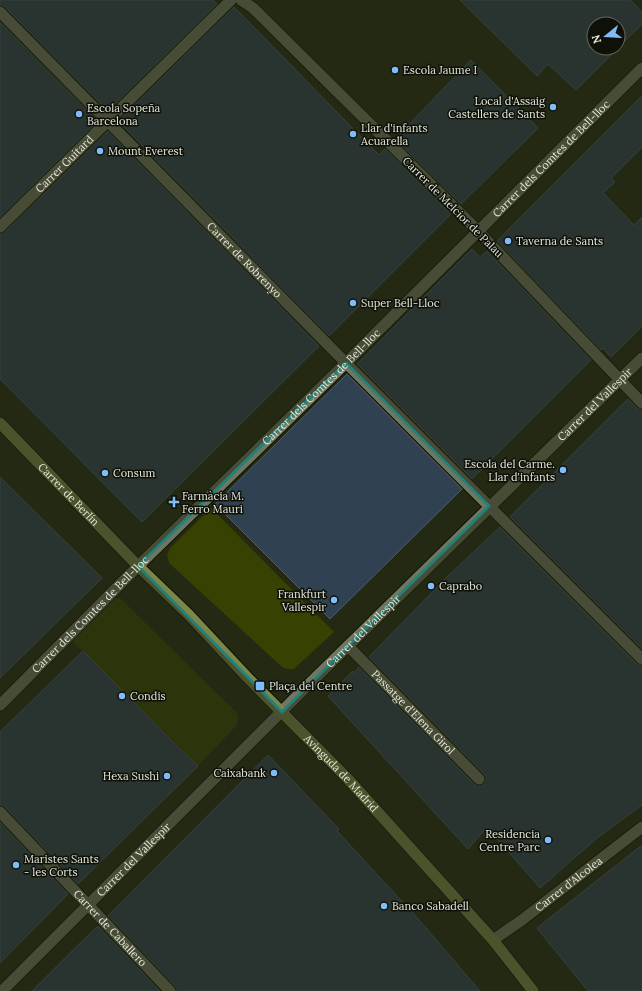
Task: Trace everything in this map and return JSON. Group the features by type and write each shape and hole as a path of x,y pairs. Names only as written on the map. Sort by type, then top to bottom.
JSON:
{"main road":[{"name":"Carrer de Berlín","path":"0,423 138,566"},
{"name":"Avinguda de Madrid","path":"138,566 173,599 348,779 493,940 533,991"}],"street":[{"name":"Carrer Guitard","path":"0,228 231,0"},
{"name":"Carrer de Melcior de Palau","path":"241,0 253,8 478,231 642,403"},
{"name":"Carrer de Robrenyo","path":"0,12 346,363 642,659"},
{"name":"Carrer dels Comtes de Bell-lloc","path":"0,704 138,566 346,363 642,68"},
{"name":"Carrer del Vallespir","path":"2,991 489,506 642,358"},
{"name":"Passatge d'Elena Girol","path":"348,646 479,779"},
{"name":"Carrer de Caballero","path":"0,812 170,991"},
{"name":"Carrer d'Alcolea","path":"493,940 522,920 642,827"}],"highlighted area":[{"path":"346,363 489,506 282,712 138,566"}],"green space":[{"name":"Plaça del Centre","path":"211,508 334,632 294,669 282,667 169,563 167,555 170,548"},
{"path":"111,598 119,598 124,602 236,712 238,722 236,725 198,766 69,638"}],"building":[{"path":"0,0 213,0 217,4 108,111 5,7 0,5"},
{"path":"460,0 630,0 642,12 642,24 626,40 626,16 586,16 586,56 610,56 576,90 548,64 537,76"},
{"path":"234,7 379,155 385,149 451,214 329,336 118,121"},
{"path":"0,22 98,121 0,217"},
{"path":"471,60 538,128 461,204 395,139"},
{"path":"642,96 642,147 611,178 615,182 603,193 634,225 642,217 642,326 611,357 603,348 601,350 497,241"},
{"path":"108,131 319,346 142,522 0,379 0,234 5,232"},
{"path":"472,249 480,257 487,251 591,360 472,479 357,364"},
{"path":"347,374 462,489 330,619 215,504"},
{"path":"628,399 637,408 642,410 642,649 510,517"},
{"path":"0,477 102,578 0,678"},
{"path":"500,527 637,664 642,666 642,805 597,838 540,888 487,827 468,849 328,696 359,667 474,784 480,786 484,784 486,778 484,774 369,657 447,577"},
{"path":"83,651 198,766 78,884 5,807 0,805 0,732"},
{"path":"268,755 339,829 337,831 408,907 480,991 177,991 175,986 108,916"},
{"name":"Maristes Sants - les Corts","path":"0,822 68,894 0,963"},
{"path":"642,845 642,991 588,991 537,928"},
{"path":"98,926 160,991 32,991 73,950"}],"place":[{"name":"Escola Jaume I","path":"395,70"},
{"name":"Local d'Assaig Castellers de Sants","path":"553,107"},
{"name":"Escola Sopeña Barcelona","path":"79,114"},
{"name":"Llar d'infants Acuarella","path":"353,134"},
{"name":"Mount Everest","path":"100,151"},
{"name":"Taverna de Sants","path":"508,241"},
{"name":"Super Bell-Lloc","path":"353,303"},
{"name":"Escola del Carme. Llar d'infants","path":"563,470"},
{"name":"Consum","path":"105,473"},
{"name":"Farmàcia M. Ferro Mauri","path":"174,502"},
{"name":"Caprabo","path":"431,586"},
{"name":"Frankfurt Vallespir","path":"334,600"},
{"name":"Plaça del Centre","path":"260,686"},
{"name":"Condis","path":"122,696"},
{"name":"Caixabank","path":"274,773"},
{"name":"Hexa Sushi","path":"167,776"},
{"name":"Residencia Centre Parc","path":"548,840"},
{"name":"Maristes Sants - les Corts","path":"16,865"},
{"name":"Banco Sabadell","path":"384,906"}]}
